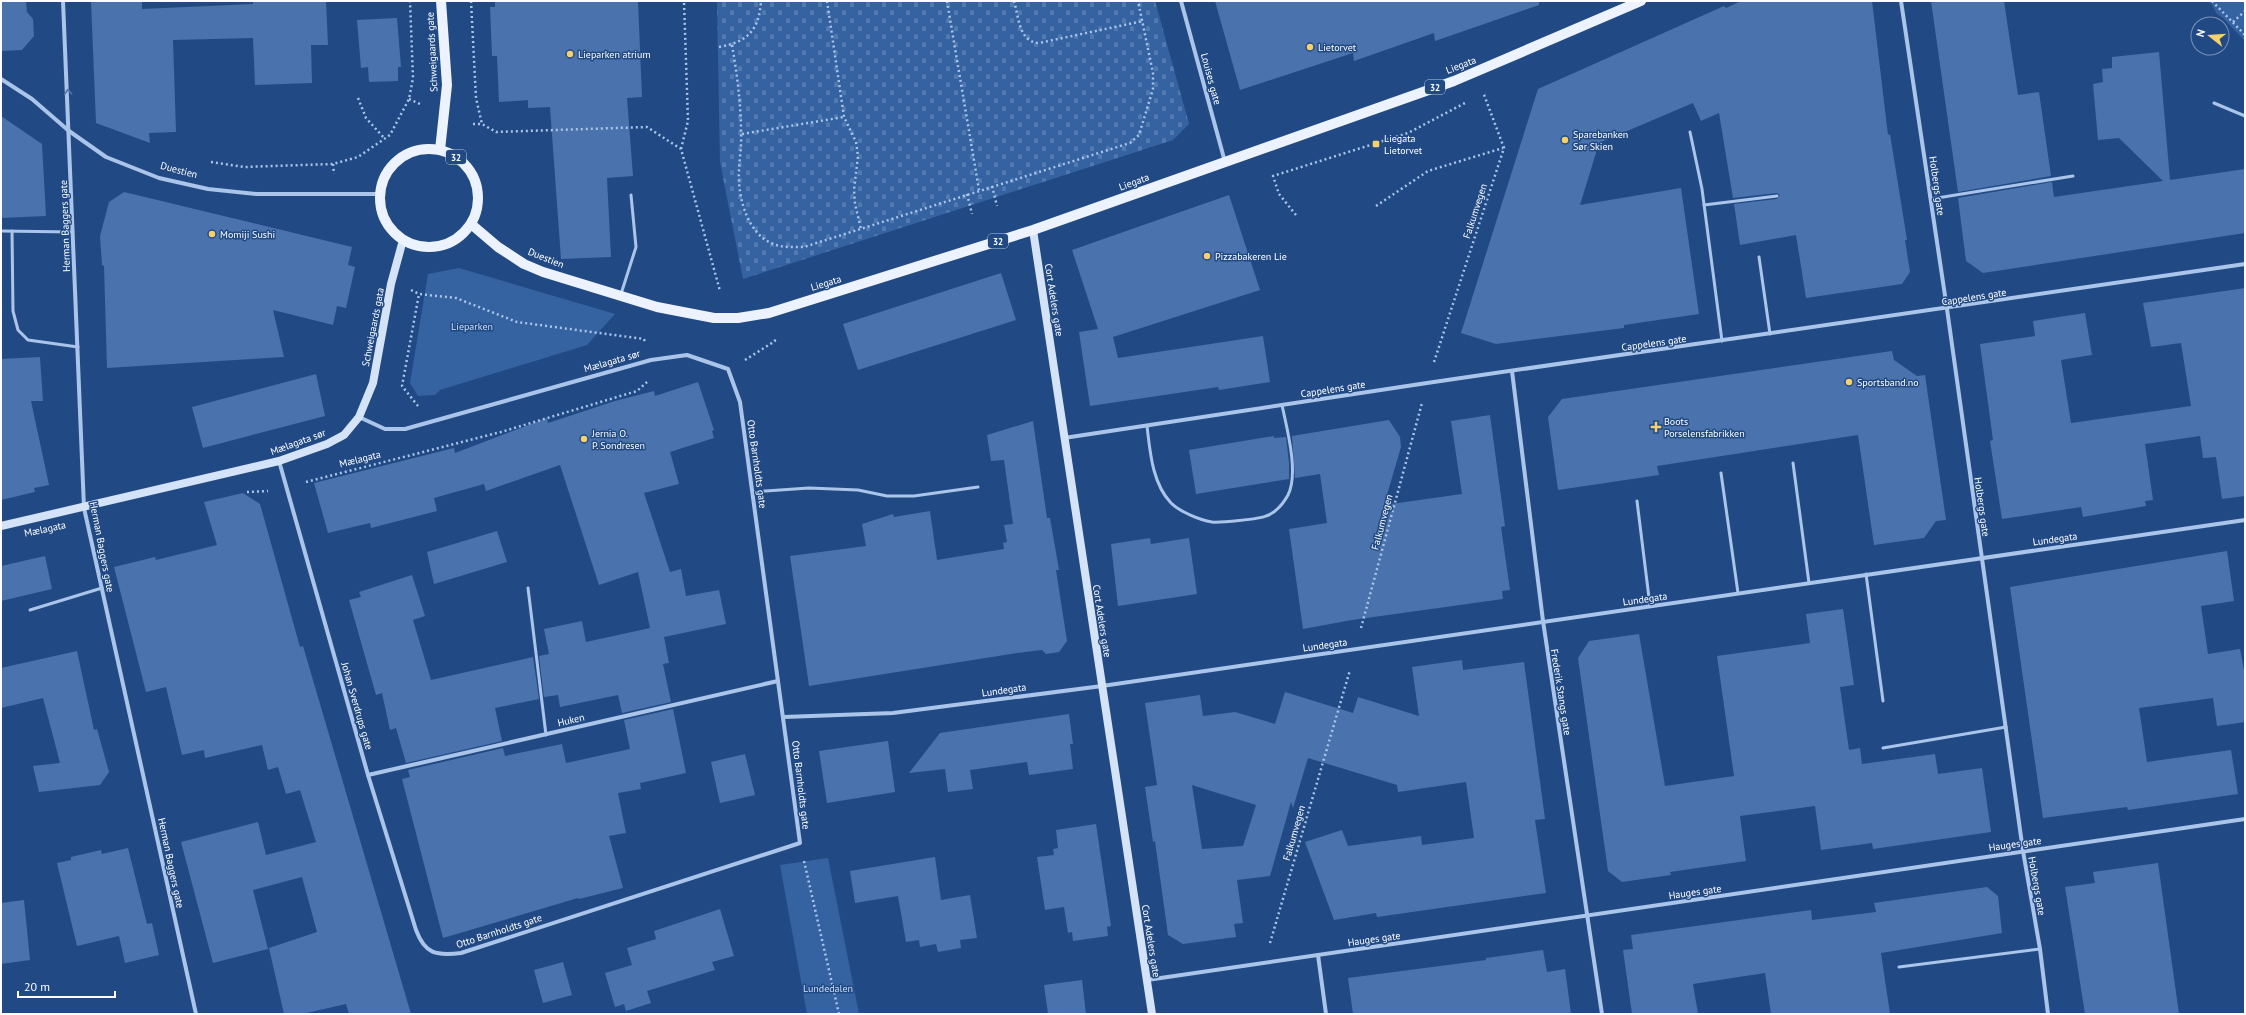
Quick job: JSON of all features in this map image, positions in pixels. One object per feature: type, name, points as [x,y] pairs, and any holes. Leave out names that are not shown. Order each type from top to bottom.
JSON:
[{"type":"main road","name":"Schweigaards gate","points":[[440,150],[447,85],[442,1]]},
{"type":"main road","name":"Liegata","points":[[621,296],[688,315],[714,318],[738,318],[768,313],[1033,230],[1225,162],[1468,75],[1641,1]]},
{"type":"main road","name":"32","points":[[440,150],[454,156],[466,166],[475,179],[478,194],[477,210],[471,224],[463,234],[452,242],[427,248],[414,245],[403,240],[388,224],[381,209],[380,194],[385,178],[393,165],[403,157],[415,151],[440,150]]},
{"type":"main road","name":"Duestien","points":[[471,224],[498,247],[524,264],[543,272],[621,296]]},
{"type":"street","name":"Herman Baggers gate","points":[[63,1],[74,232],[84,508],[196,1014]]},
{"type":"street","name":"Louises gate","points":[[1181,1],[1225,162]]},
{"type":"street","name":"Holbergs gate","points":[[1901,1],[1947,309],[2022,851],[2040,949],[2048,1014]]},
{"type":"street","name":"Duestien","points":[[1,79],[32,99],[69,131],[106,156],[159,178],[208,189],[257,194],[380,194]]},
{"type":"street","name":"Cort Adelers gate","points":[[1033,230],[1152,1014]]},
{"type":"street","name":"Schweigaards gata","points":[[359,417],[372,383],[391,284],[403,240]]},
{"type":"street","name":"Cappelens gate","points":[[1064,438],[1427,383],[1947,309],[2245,264]]},
{"type":"street","name":"Mælagata sør","points":[[1,526],[84,508],[279,461],[327,444],[344,435],[359,417],[385,428],[405,430],[651,360],[687,355],[728,369]]},
{"type":"street","name":"Otto Barnholdts gate","points":[[430,951],[443,955],[460,952],[800,843],[740,402],[728,369]]},
{"type":"street","name":"Frederik Stangs gate","points":[[1512,371],[1542,621],[1602,1014]]},
{"type":"street","name":"Johan Sverdrups gate","points":[[279,461],[368,775],[416,930],[421,942],[430,951]]},
{"type":"street","name":"Lundegata","points":[[784,717],[893,713],[1102,686],[2245,520]]},
{"type":"street","name":"Huken","points":[[368,775],[778,681]]},
{"type":"street","name":"Hauges gate","points":[[1147,980],[2245,819]]},
{"type":"street","points":[[1318,955],[1326,1014]]},
{"type":"lane","points":[[2214,103],[2245,116]]},
{"type":"lane","points":[[1690,132],[1704,205],[1722,341]]},
{"type":"lane","points":[[1931,199],[2073,176]]},
{"type":"lane","points":[[621,296],[636,247],[631,195]]},
{"type":"lane","points":[[1704,205],[1777,196]]},
{"type":"lane","points":[[1,231],[74,232]]},
{"type":"lane","points":[[12,231],[13,311],[18,330],[28,340],[78,346]]},
{"type":"lane","points":[[1759,257],[1770,334]]},
{"type":"lane","points":[[1147,426],[1151,459],[1161,490],[1172,504],[1191,515],[1213,522],[1266,516],[1277,510],[1288,494],[1291,478],[1291,450],[1282,405]]},
{"type":"lane","points":[[1793,463],[1809,583]]},
{"type":"lane","points":[[1721,472],[1738,593]]},
{"type":"lane","points":[[753,492],[809,488],[858,490],[887,496],[914,496],[978,487]]},
{"type":"lane","points":[[1637,502],[1650,606]]},
{"type":"lane","points":[[1866,574],[1883,701]]},
{"type":"lane","points":[[30,610],[102,588]]},
{"type":"lane","points":[[528,588],[546,734]]},
{"type":"lane","points":[[1883,748],[2006,727]]},
{"type":"lane","points":[[1899,967],[2040,949]]},
{"type":"path","points":[[211,162],[244,167],[332,164],[358,157],[390,135],[409,100],[413,78],[410,1]]},
{"type":"path","points":[[470,1],[476,98],[482,124]]},
{"type":"path","points":[[684,1],[688,121],[681,149],[720,291]]},
{"type":"path","points":[[719,47],[732,45],[749,35],[756,27],[762,1]]},
{"type":"path","points":[[828,1],[844,117],[856,142],[858,156],[854,190],[855,204],[861,229]]},
{"type":"path","points":[[947,1],[979,190]]},
{"type":"path","points":[[1014,1],[1024,38],[1031,42],[1039,43],[1143,21]]},
{"type":"path","points":[[732,45],[740,91],[742,134],[739,181],[743,206],[759,234],[771,243],[787,247],[804,247],[1130,143],[1139,135],[1153,89],[1153,73],[1138,1]]},
{"type":"path","points":[[2212,1],[2245,35]]},
{"type":"path","points":[[2233,22],[2245,11]]},
{"type":"path","points":[[1376,206],[1428,171],[1504,148],[1482,88]]},
{"type":"path","points":[[1477,97],[1483,94]]},
{"type":"path","points":[[358,98],[366,118],[385,139]]},
{"type":"path","points":[[409,100],[420,104]]},
{"type":"path","points":[[1296,215],[1279,194],[1273,176],[1408,133],[1471,100]]},
{"type":"path","points":[[742,134],[844,117]]},
{"type":"path","points":[[473,124],[482,124],[496,132],[647,126],[681,149]]},
{"type":"path","name":"Falkumvegen","points":[[1264,963],[1356,649],[1427,383],[1504,148]]},
{"type":"path","points":[[332,164],[334,174]]},
{"type":"path","points":[[992,186],[997,206]]},
{"type":"path","points":[[968,194],[972,214]]},
{"type":"path","points":[[411,290],[419,294],[456,298],[517,322],[644,339],[646,345]]},
{"type":"path","points":[[419,294],[402,386],[420,408]]},
{"type":"path","points":[[740,362],[774,341],[774,337]]},
{"type":"path","name":"Mælagata","points":[[242,490],[252,493],[287,488],[317,478],[501,432],[637,391],[649,380]]},
{"type":"path","points":[[800,843],[839,1014]]},
{"type":"green space","points":[[717,1],[1155,1],[1189,124],[1173,140],[743,279],[720,162]]},
{"type":"green space","points":[[2207,1],[2245,1],[2245,41],[2230,25],[2230,16],[2220,16],[2217,14],[2211,3]]},
{"type":"green space","name":"Lieparken","points":[[459,268],[615,314],[587,345],[440,390],[435,395],[418,396],[410,383],[428,274]]},
{"type":"green space","name":"Lundedalen","points":[[828,858],[859,1014],[807,1014],[780,865]]},
{"type":"building","points":[[1,1],[26,1],[27,12],[33,19],[34,36],[22,50],[1,51]]},
{"type":"building","points":[[91,1],[142,1],[142,9],[253,4],[253,1],[326,1],[328,45],[311,45],[312,83],[255,85],[253,38],[173,40],[176,132],[149,133],[150,143],[96,123]]},
{"type":"building","points":[[495,1],[638,1],[642,97],[627,98],[633,176],[607,178],[611,257],[561,259],[550,107],[528,108],[528,100],[499,102],[497,56],[492,56],[490,7],[495,7]]},
{"type":"building","name":"Lietorvet","points":[[1215,1],[1539,1],[1539,5],[1435,41],[1434,33],[1354,61],[1353,53],[1240,90]]},
{"type":"building","points":[[1741,1],[1872,1],[1888,135],[1890,134],[1907,240],[1905,240],[1910,272],[1902,284],[1806,298],[1796,235],[1740,245],[1734,204],[1777,199],[1780,195],[1777,193],[1733,198],[1719,113],[1701,121],[1693,103],[1599,143],[1580,205],[1681,188],[1699,314],[1624,325],[1624,328],[1496,344],[1461,333],[1538,89],[1724,6],[1726,8]]},
{"type":"building","points":[[1931,1],[2004,1],[2018,95],[2039,92],[2051,176],[1958,192]]},
{"type":"building","points":[[397,18],[401,67],[398,67],[398,81],[369,82],[368,67],[361,68],[357,20]]},
{"type":"building","points":[[2159,52],[2170,180],[2245,169],[2245,233],[1983,273],[1966,261],[1958,198],[2052,182],[2054,197],[2163,181],[2119,138],[2098,140],[2093,84],[2103,82],[2102,69],[2112,68],[2112,57]]},
{"type":"building","points":[[1,116],[42,144],[46,216],[1,218]]},
{"type":"building","points":[[124,192],[352,247],[348,265],[355,267],[346,308],[337,306],[333,325],[273,310],[284,357],[107,368],[104,266],[102,265],[100,236],[109,202]]},
{"type":"building","points":[[1229,195],[1260,290],[1113,337],[1118,358],[1263,336],[1270,382],[1219,390],[1218,387],[1090,406],[1079,332],[1098,329],[1072,250]]},
{"type":"building","points":[[1001,273],[1016,320],[858,370],[843,324]]},
{"type":"building","points":[[2245,288],[2245,496],[2222,499],[2216,457],[2203,458],[2200,436],[2145,444],[2153,500],[2145,501],[2146,506],[2083,517],[2081,507],[2002,519],[1990,441],[1993,440],[1980,344],[2035,336],[2033,321],[2085,313],[2092,355],[2061,360],[2071,423],[2191,406],[2181,343],[2151,347],[2143,303]]},
{"type":"building","points":[[1892,351],[1894,360],[1917,376],[1925,375],[1946,520],[1936,521],[1924,538],[1874,545],[1858,435],[1657,466],[1659,475],[1558,490],[1548,417],[1562,399]]},
{"type":"building","points":[[40,357],[43,401],[31,401],[49,485],[34,488],[35,492],[1,500],[1,359]]},
{"type":"building","points":[[316,374],[325,416],[203,448],[192,407]]},
{"type":"building","points":[[698,382],[714,430],[712,431],[714,438],[670,452],[679,484],[644,493],[670,572],[681,569],[686,596],[719,590],[726,624],[664,637],[669,663],[663,664],[671,702],[622,713],[618,695],[560,707],[558,695],[544,697],[539,656],[549,654],[544,629],[582,621],[586,642],[650,628],[638,572],[599,585],[560,465],[486,491],[484,484],[434,498],[437,511],[371,528],[370,523],[328,533],[314,483],[454,448],[455,453],[547,418],[548,423],[615,401],[654,391],[655,396]]},
{"type":"building","points":[[1490,415],[1505,526],[1501,527],[1510,590],[1502,591],[1503,599],[1352,620],[1303,629],[1289,529],[1327,523],[1320,474],[1295,478],[1292,436],[1389,420],[1400,437],[1401,447],[1384,505],[1462,494],[1451,421]]},
{"type":"building","points":[[1033,421],[1047,518],[1050,518],[1059,570],[1056,570],[1067,641],[1059,652],[1046,654],[1042,650],[1017,653],[809,686],[790,556],[866,546],[862,524],[893,514],[894,517],[930,511],[937,560],[1004,549],[1003,543],[1007,542],[1004,525],[1013,524],[1004,460],[991,461],[987,435]]},
{"type":"building","points":[[1274,436],[1274,438],[1286,437],[1289,479],[1196,494],[1189,450]]},
{"type":"building","points":[[243,493],[260,504],[300,647],[303,646],[411,1014],[349,1014],[346,1004],[302,1014],[284,1014],[269,948],[317,932],[302,877],[253,890],[268,949],[213,963],[181,842],[258,822],[266,855],[316,842],[300,790],[286,794],[278,767],[268,770],[262,745],[205,758],[204,750],[182,755],[166,687],[146,692],[114,567],[155,557],[156,560],[217,545],[204,502]]},
{"type":"building","points":[[497,531],[507,562],[434,584],[427,552]]},
{"type":"building","points":[[1150,538],[1151,544],[1189,538],[1197,594],[1118,606],[1111,544]]},
{"type":"building","points":[[2227,551],[2234,601],[2201,606],[2208,654],[2240,649],[2245,676],[2245,722],[2217,726],[2213,698],[2139,708],[2147,762],[2231,750],[2238,794],[2128,810],[2127,807],[2043,818],[2010,587]]},
{"type":"building","points":[[45,556],[52,589],[1,601],[1,566]]},
{"type":"building","points":[[412,575],[425,616],[413,620],[431,680],[533,657],[539,699],[495,708],[502,741],[406,763],[396,728],[390,730],[382,693],[376,695],[349,600],[361,597],[359,592]]},
{"type":"building","points":[[1843,609],[1854,685],[1840,687],[1849,750],[1860,748],[1862,764],[1935,754],[1938,774],[1982,768],[1991,832],[1873,849],[1872,843],[1821,850],[1815,806],[1740,816],[1746,861],[1670,872],[1671,875],[1622,882],[1608,871],[1578,658],[1589,641],[1639,634],[1665,786],[1734,776],[1717,656],[1810,643],[1806,614]]},
{"type":"building","points":[[77,651],[94,730],[97,729],[109,772],[100,785],[39,792],[33,766],[60,763],[43,698],[1,708],[1,668]]},
{"type":"building","points":[[1462,660],[1463,670],[1524,662],[1545,819],[1535,820],[1546,893],[1377,917],[1376,913],[1334,920],[1305,842],[1342,830],[1348,846],[1421,836],[1422,845],[1474,838],[1466,782],[1398,792],[1397,785],[1308,758],[1293,808],[1291,802],[1270,876],[1237,880],[1243,923],[1234,924],[1236,937],[1183,944],[1168,935],[1155,841],[1153,842],[1145,787],[1157,785],[1145,703],[1200,695],[1203,716],[1235,712],[1275,724],[1285,692],[1353,713],[1358,697],[1419,716],[1412,667]],"holes":[[[1192,785],[1256,805],[1243,846],[1202,849]]]},
{"type":"building","points":[[673,709],[686,773],[640,783],[641,789],[618,793],[626,833],[609,836],[623,888],[578,898],[443,938],[402,779],[410,777],[408,770],[503,748],[505,756],[562,744],[566,763],[630,749],[624,720]]},
{"type":"building","points":[[1069,714],[1073,744],[1070,744],[1073,769],[1029,775],[1027,762],[970,770],[973,789],[948,792],[945,769],[909,773],[940,733]]},
{"type":"building","points":[[888,741],[895,792],[827,803],[819,751]]},
{"type":"building","points":[[745,754],[755,795],[720,803],[711,762]]},
{"type":"building","points":[[1096,824],[1111,926],[1107,927],[1108,936],[1073,941],[1072,932],[1068,933],[1064,907],[1045,910],[1037,857],[1054,855],[1053,849],[1058,848],[1056,830]]},
{"type":"building","points":[[128,848],[147,924],[152,923],[159,955],[125,963],[119,936],[77,946],[57,863],[71,860],[71,857],[101,850],[102,854]]},
{"type":"building","points":[[935,857],[941,900],[970,895],[977,938],[960,940],[961,948],[938,952],[936,944],[920,947],[919,940],[906,942],[898,896],[855,903],[850,871]]},
{"type":"building","points":[[2158,863],[2179,1014],[2085,1014],[2065,887],[2095,883],[2093,872]]},
{"type":"building","points":[[1987,887],[1998,896],[2002,933],[1881,953],[1890,1014],[1771,1014],[1765,973],[1693,984],[1698,1014],[1632,1014],[1623,950],[1633,949],[1631,935],[1811,910],[1812,920],[1876,912],[1874,903]]},
{"type":"building","points":[[24,900],[30,960],[1,964],[1,903]]},
{"type":"building","points":[[720,909],[734,956],[712,962],[715,970],[647,991],[651,1003],[626,1011],[624,1004],[615,1007],[605,973],[632,965],[627,948],[656,939],[654,931]]},
{"type":"building","points":[[1543,950],[1547,972],[1565,969],[1571,1014],[1353,1014],[1348,978],[1486,960],[1486,958]]},
{"type":"building","points":[[563,962],[572,995],[543,1003],[534,970]]},
{"type":"building","points":[[1082,980],[1086,1014],[1048,1014],[1044,985]]},
{"type":"place","name":"Lietorvet","points":[[1310,47]]},
{"type":"place","name":"Lieparken atrium","points":[[570,54]]},
{"type":"place","name":"Sparebanken Sør Skien","points":[[1565,140]]},
{"type":"place","name":"Liegata Lietorvet","points":[[1376,144]]},
{"type":"place","name":"Momiji Sushi","points":[[212,234]]},
{"type":"place","name":"Pizzabakeren Lie","points":[[1207,256]]},
{"type":"place","name":"Sportsband.no","points":[[1849,382]]},
{"type":"place","name":"Boots Porselensfabrikken","points":[[1656,427]]},
{"type":"place","name":"Jernia O. P. Sondresen","points":[[584,439]]}]
